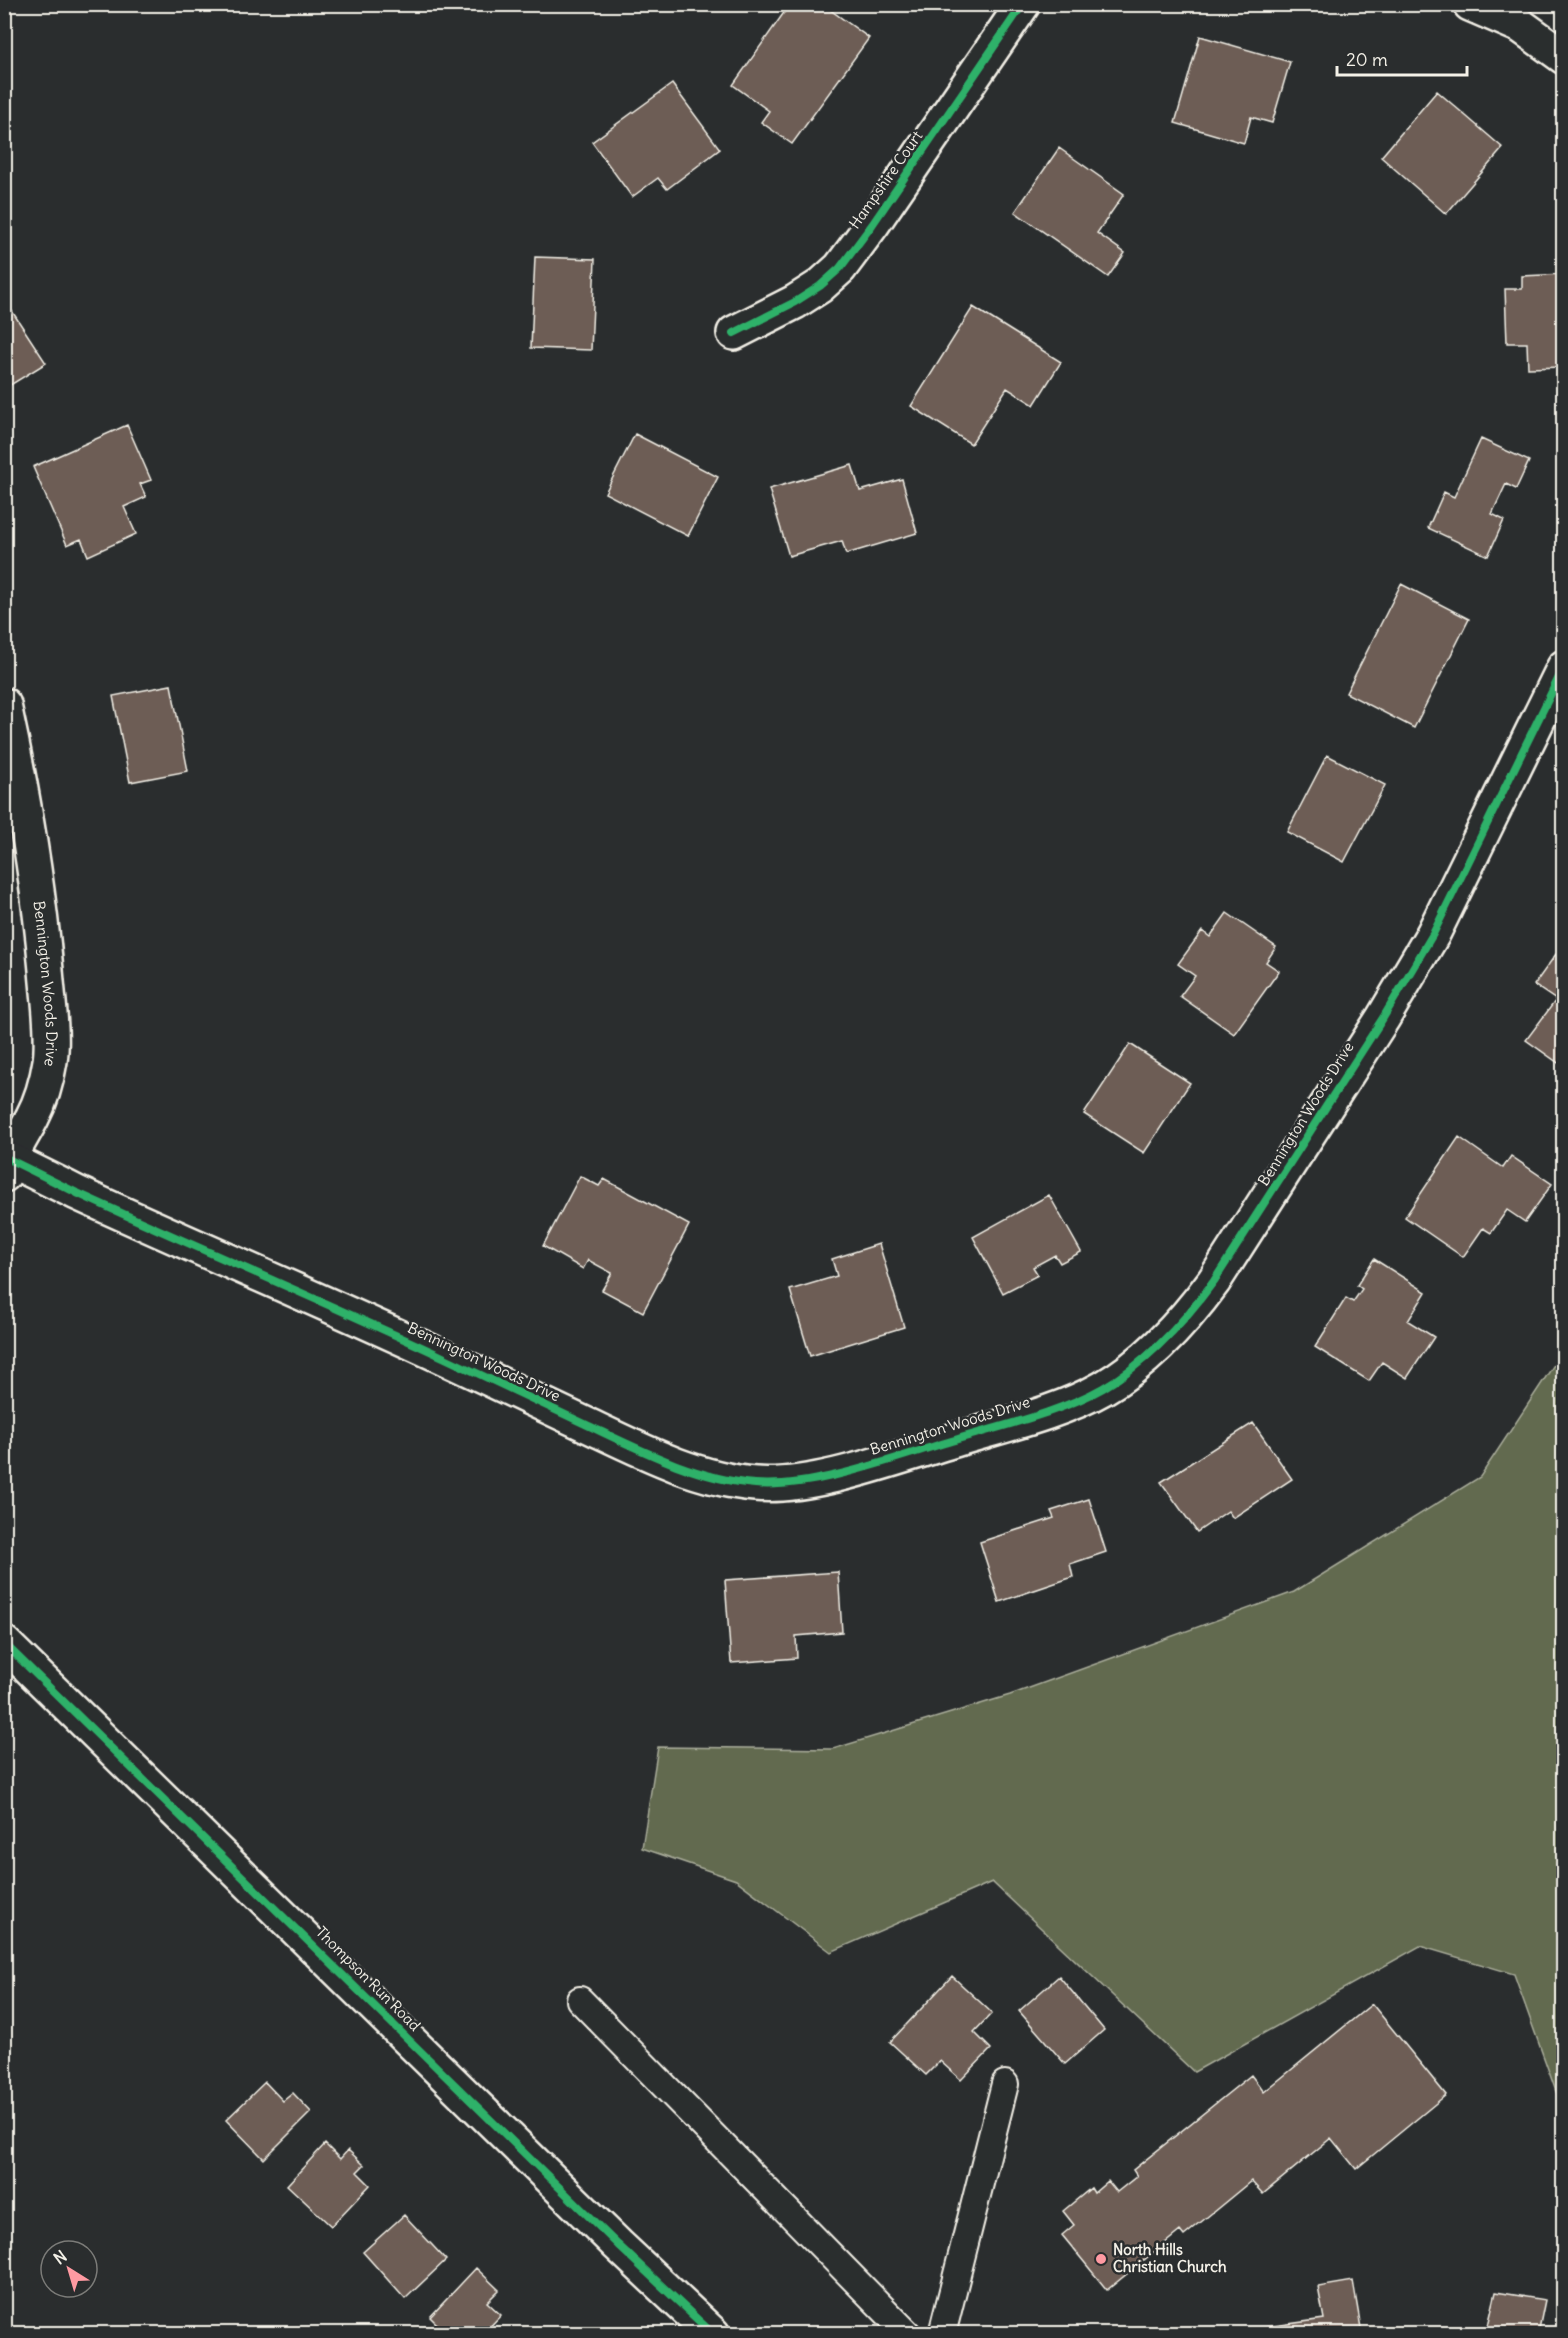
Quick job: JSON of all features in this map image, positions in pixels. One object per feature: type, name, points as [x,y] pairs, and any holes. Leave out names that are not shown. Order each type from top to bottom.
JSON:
[{"type":"street","name":"Hampshire Court","points":[[734,333],[795,302],[820,286],[840,268],[872,225],[1023,4]]},
{"type":"street","points":[[1470,4],[1521,26],[1563,57]]},
{"type":"street","name":"Bennington Woods Drive","points":[[4,705],[28,834],[43,938],[50,1059],[44,1086],[33,1117],[6,1163],[416,1344],[633,1447],[701,1473],[755,1484],[808,1481],[1005,1425],[1070,1403],[1103,1388],[1149,1354],[1191,1312],[1244,1236],[1383,1018],[1433,934],[1563,668]]},
{"type":"street","name":"Thompson Run Road","points":[[4,1643],[71,1706],[618,2245],[713,2334]]},
{"type":"lane","points":[[580,2000],[908,2334]]},
{"type":"lane","points":[[942,2334],[1005,2084]]},
{"type":"green space","points":[[1563,1351],[1563,2111],[1514,1974],[1420,1946],[1194,2072],[992,1882],[831,1952],[736,1880],[642,1848],[658,1747],[833,1749],[1010,1695],[1294,1592],[1480,1477]]},
{"type":"building","points":[[790,4],[822,4],[869,38],[792,144],[761,122],[769,111],[733,85]]},
{"type":"building","points":[[1200,36],[1290,62],[1272,123],[1251,117],[1244,143],[1175,123]]},
{"type":"building","points":[[672,84],[720,149],[667,189],[658,178],[632,197],[592,142]]},
{"type":"building","points":[[1437,91],[1503,148],[1446,214],[1381,157]]},
{"type":"building","points":[[1059,148],[1124,194],[1097,233],[1125,253],[1108,277],[1015,212]]},
{"type":"building","points":[[535,257],[595,259],[591,350],[531,348]]},
{"type":"building","points":[[1564,274],[1564,367],[1528,368],[1527,343],[1507,343],[1505,289],[1522,289],[1522,276]]},
{"type":"building","points":[[4,299],[46,363],[4,389]]},
{"type":"building","points":[[973,307],[1061,362],[1034,405],[1007,388],[971,444],[911,406]]},
{"type":"building","points":[[127,425],[151,480],[140,484],[146,497],[124,507],[136,534],[88,556],[81,539],[67,545],[33,467]]},
{"type":"building","points":[[635,434],[718,477],[688,536],[605,493]]},
{"type":"building","points":[[1481,439],[1529,461],[1516,489],[1506,484],[1492,514],[1504,520],[1488,556],[1428,528],[1444,492],[1454,497]]},
{"type":"building","points":[[852,465],[860,491],[902,479],[917,533],[846,554],[842,541],[789,556],[769,489]]},
{"type":"building","points":[[1401,584],[1469,619],[1414,728],[1346,693]]},
{"type":"building","points":[[171,685],[188,771],[130,782],[113,696]]},
{"type":"building","points":[[1327,755],[1385,785],[1344,862],[1287,832]]},
{"type":"building","points":[[1227,913],[1276,947],[1266,962],[1279,971],[1234,1034],[1180,996],[1195,976],[1178,964],[1202,931],[1210,937]]},
{"type":"building","points":[[1556,954],[1564,960],[1564,1067],[1526,1040],[1556,1000],[1534,985]]},
{"type":"building","points":[[1130,1044],[1190,1083],[1144,1153],[1084,1114]]},
{"type":"building","points":[[1459,1137],[1503,1168],[1511,1156],[1552,1184],[1525,1222],[1507,1210],[1491,1233],[1483,1228],[1463,1257],[1405,1217]]},
{"type":"building","points":[[580,1176],[599,1186],[604,1179],[689,1225],[643,1312],[602,1290],[612,1273],[588,1260],[583,1269],[543,1246]]},
{"type":"building","points":[[1049,1195],[1081,1252],[1060,1263],[1055,1255],[1033,1267],[1038,1275],[1003,1293],[973,1237]]},
{"type":"building","points":[[879,1244],[904,1327],[810,1356],[790,1290],[837,1276],[832,1259]]},
{"type":"building","points":[[1374,1259],[1426,1292],[1408,1321],[1434,1337],[1407,1378],[1382,1362],[1369,1381],[1315,1347],[1346,1298],[1353,1302],[1362,1289],[1357,1285]]},
{"type":"building","points":[[1253,1423],[1292,1479],[1233,1518],[1228,1511],[1197,1532],[1161,1482]]},
{"type":"building","points":[[1089,1499],[1106,1552],[1070,1564],[1073,1577],[999,1602],[980,1542],[1054,1518],[1051,1511]]},
{"type":"building","points":[[838,1572],[842,1632],[796,1636],[797,1658],[731,1663],[725,1580]]},
{"type":"building","points":[[952,1976],[992,2013],[974,2032],[991,2049],[961,2080],[940,2061],[926,2075],[890,2042]]},
{"type":"building","points":[[1059,1976],[1104,2030],[1065,2064],[1019,2011]]},
{"type":"building","points":[[1372,2004],[1446,2095],[1356,2169],[1331,2138],[1263,2194],[1251,2181],[1184,2236],[1180,2231],[1107,2290],[1062,2235],[1074,2225],[1063,2211],[1091,2188],[1094,2193],[1108,2181],[1117,2192],[1137,2176],[1133,2170],[1251,2075],[1264,2092]]},
{"type":"building","points":[[265,2082],[283,2101],[293,2093],[311,2112],[264,2159],[226,2120]]},
{"type":"building","points":[[325,2144],[340,2159],[348,2150],[364,2165],[357,2172],[370,2185],[331,2226],[287,2185]]},
{"type":"building","points":[[404,2215],[446,2260],[405,2299],[363,2252]]},
{"type":"building","points":[[476,2268],[499,2290],[487,2302],[501,2315],[483,2334],[447,2334],[430,2317]]},
{"type":"building","points":[[1353,2281],[1362,2334],[1268,2334],[1267,2327],[1324,2319],[1318,2287]]},
{"type":"building","points":[[1496,2292],[1545,2300],[1538,2334],[1486,2334]]},
{"type":"cycle path","points":[[734,333],[795,302],[820,286],[840,268],[872,225],[1023,4]]},
{"type":"cycle path","points":[[4,1157],[77,1193],[399,1337],[646,1453],[711,1476],[755,1484],[804,1481],[857,1470],[1032,1417],[1087,1397],[1119,1378],[1150,1354],[1178,1326],[1214,1281],[1383,1018],[1433,934],[1564,667]]},
{"type":"cycle path","points":[[4,1643],[618,2245],[713,2334]]},
{"type":"place","name":"North Hills Christian Church","points":[[1101,2259]]}]
